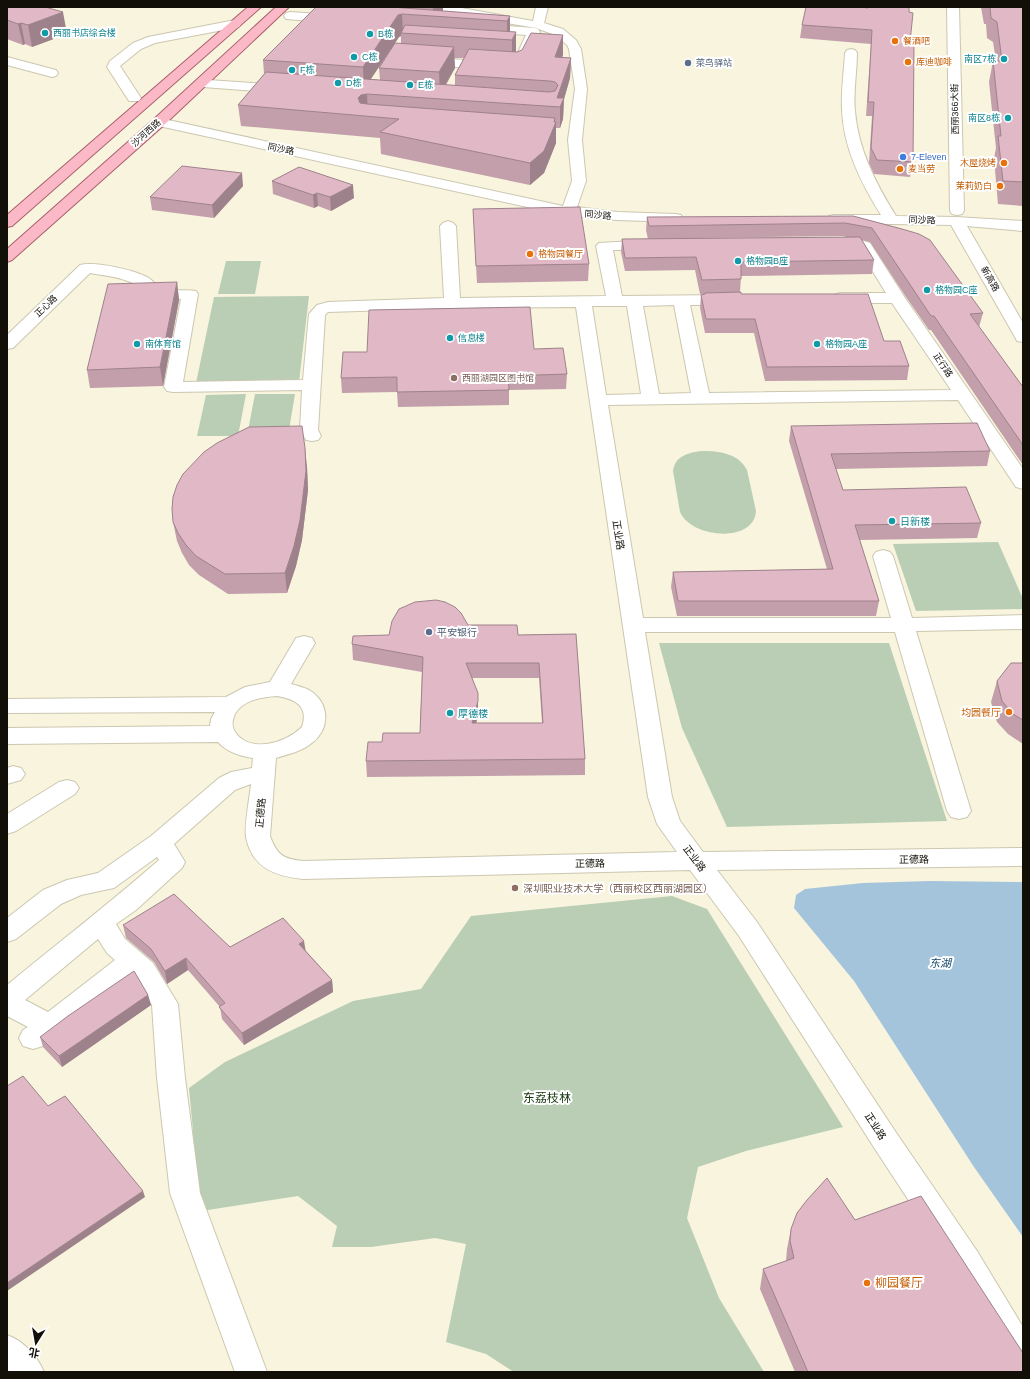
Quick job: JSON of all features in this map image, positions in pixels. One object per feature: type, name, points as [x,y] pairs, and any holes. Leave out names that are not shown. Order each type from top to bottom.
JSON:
[{"type":"main road","points":[[184,53],[237,7]]},
{"type":"main road","points":[[7,222],[255,7]]},
{"type":"main road","points":[[187,96],[229,73],[286,12],[300,7]]},
{"type":"main road","name":"沙河西路","points":[[7,257],[187,96],[286,12]]},
{"type":"main road","points":[[131,115],[134,98],[144,88]]},
{"type":"street","points":[[436,7],[538,25],[559,32],[572,43],[575,48],[581,89],[575,135],[579,181],[568,212]]},
{"type":"street","points":[[538,25],[542,7]]},
{"type":"street","name":"西丽366大街","points":[[953,7],[956,216]]},
{"type":"street","points":[[286,12],[344,20]]},
{"type":"street","points":[[134,98],[113,67],[114,64],[137,46],[152,40],[235,24]]},
{"type":"street","points":[[413,61],[517,67],[534,32],[466,28]]},
{"type":"street","points":[[510,48],[526,49]]},
{"type":"street","points":[[851,53],[848,117],[864,173],[891,219]]},
{"type":"street","points":[[7,61],[52,73]]},
{"type":"street","points":[[458,76],[464,64]]},
{"type":"street","points":[[208,84],[300,90]]},
{"type":"street","name":"同沙路","points":[[159,122],[568,212],[617,216],[693,218]]},
{"type":"street","points":[[560,134],[575,135]]},
{"type":"street","name":"同沙路","points":[[820,218],[891,219],[956,216],[1023,226]]},
{"type":"street","name":"新高路","points":[[956,216],[1022,334]]},
{"type":"street","points":[[448,226],[452,303]]},
{"type":"street","name":"正行路","points":[[843,243],[865,246],[897,298],[1023,483]]},
{"type":"street","points":[[615,301],[604,246],[668,245]]},
{"type":"street","name":"正心路","points":[[7,344],[86,268],[125,274],[143,281],[153,287],[158,294],[190,294],[173,387],[311,386]]},
{"type":"street","points":[[828,298],[897,298]]},
{"type":"street","points":[[681,300],[701,399]]},
{"type":"street","points":[[312,436],[309,430],[317,314],[323,308],[337,306],[452,303],[742,300]]},
{"type":"street","points":[[634,301],[651,400]]},
{"type":"street","name":"正业路","points":[[583,302],[660,797],[668,824],[757,942],[885,1140],[966,1261],[1023,1356]]},
{"type":"street","points":[[598,400],[964,395]]},
{"type":"street","points":[[884,556],[959,811]]},
{"type":"street","points":[[633,625],[904,625],[1023,622]]},
{"type":"street","points":[[277,689],[304,643]]},
{"type":"street","points":[[7,932],[52,897],[76,887],[105,881],[160,842],[227,784],[264,763],[278,750],[291,746],[302,740],[310,733],[315,725],[316,716],[314,708],[308,700],[300,694],[277,689],[252,692],[240,697],[225,711],[222,719],[224,734],[231,742],[252,751],[264,763]]},
{"type":"street","points":[[7,706],[231,704]]},
{"type":"street","points":[[7,736],[224,734]]},
{"type":"street","name":"正德路","points":[[264,763],[258,836],[264,852],[273,862],[285,868],[303,870],[697,861],[1023,857]]},
{"type":"street","points":[[7,825],[67,788]]},
{"type":"street","points":[[133,961],[41,1031],[7,1002],[101,922],[127,903],[173,862],[160,842]]},
{"type":"street","points":[[101,922],[116,946],[144,970],[165,1004],[171,1078],[184,1193],[250,1372]]},
{"type":"street","points":[[7,1350],[28,1372]]},
{"type":"green space","points":[[226,261],[261,261],[255,294],[218,294]]},
{"type":"green space","points":[[309,296],[299,382],[196,383],[214,297]]},
{"type":"green space","points":[[246,394],[238,436],[197,436],[206,395]]},
{"type":"green space","points":[[255,394],[295,394],[288,436],[247,436]]},
{"type":"green space","points":[[701,451],[727,454],[739,460],[747,470],[756,511],[753,522],[745,529],[734,533],[721,534],[708,532],[686,521],[680,512],[673,471],[674,466],[683,456]]},
{"type":"green space","points":[[998,542],[1023,599],[1023,609],[916,611],[893,544]]},
{"type":"green space","points":[[659,643],[889,643],[947,821],[727,827],[682,728]]},
{"type":"green space","name":"东荔枝林","points":[[672,896],[707,909],[843,1127],[746,1151],[698,1167],[687,1218],[719,1298],[764,1372],[514,1372],[486,1354],[446,1342],[466,1244],[435,1238],[371,1247],[332,1247],[337,1226],[298,1196],[195,1212],[192,1182],[193,1131],[189,1088],[225,1062],[353,1001],[421,989],[471,916]]},
{"type":"water","name":"东湖","points":[[930,881],[1023,882],[1023,1237],[974,1167],[854,981],[794,908],[796,895],[805,889],[863,883]]},
{"type":"building","points":[[7,7],[45,7],[63,12],[28,25],[21,23],[18,24],[7,20]]},
{"type":"building","points":[[316,7],[391,7],[510,16],[507,21],[402,14],[398,15],[363,67],[263,60]]},
{"type":"building","points":[[806,7],[909,7],[909,12],[913,13],[910,42],[914,42],[913,162],[877,160],[871,148],[874,102],[868,102],[872,30],[802,25]]},
{"type":"building","points":[[990,7],[1023,7],[1023,182],[1003,181],[998,136],[1001,136],[993,61],[1002,61],[997,22],[991,18]]},
{"type":"building","points":[[405,25],[516,32],[512,40],[401,33]]},
{"type":"building","points":[[531,33],[563,35],[555,57],[571,58],[557,98],[564,98],[560,107],[367,94],[361,95],[358,98],[360,103],[367,104],[555,118],[554,122],[556,122],[544,151],[530,163],[380,132],[399,119],[238,105],[266,72],[549,92],[555,91],[558,85],[555,82],[550,81],[455,75],[469,49],[517,52],[522,50]]},
{"type":"building","points":[[395,43],[454,47],[439,72],[379,68]]},
{"type":"building","points":[[182,166],[242,173],[212,205],[150,197]]},
{"type":"building","points":[[299,167],[353,185],[330,197],[317,193],[313,195],[272,181]]},
{"type":"building","name":"格物园餐厅","points":[[580,207],[589,264],[476,266],[473,209]]},
{"type":"building","points":[[853,216],[919,234],[930,240],[983,313],[970,314],[1023,387],[1023,445],[934,316],[931,316],[872,228],[845,223],[649,226],[647,217]]},
{"type":"building","points":[[860,237],[874,260],[741,262],[741,279],[702,280],[696,257],[625,258],[622,239]]},
{"type":"building","name":"南体育馆","points":[[177,282],[160,367],[87,370],[108,284]]},
{"type":"building","name":"格物园A座","points":[[741,292],[741,294],[868,294],[884,341],[900,341],[909,366],[767,367],[755,319],[706,319],[701,295],[705,293]]},
{"type":"building","points":[[530,307],[534,349],[563,348],[567,374],[508,376],[509,390],[397,392],[397,377],[341,378],[343,352],[367,352],[369,310]]},
{"type":"building","points":[[977,423],[990,451],[831,454],[843,490],[966,487],[981,523],[855,525],[879,601],[678,601],[673,572],[833,569],[791,426]]},
{"type":"building","points":[[302,426],[306,471],[300,520],[294,546],[285,573],[225,574],[196,556],[186,545],[173,522],[173,497],[183,474],[204,452],[217,443],[249,427]]},
{"type":"building","points":[[436,600],[445,602],[455,607],[461,613],[468,625],[517,625],[518,635],[576,634],[585,759],[366,761],[368,742],[382,742],[383,733],[420,733],[423,657],[352,644],[353,636],[389,635],[392,621],[399,609],[415,602]],"holes":[[[466,663],[539,663],[543,723],[472,723],[478,701],[478,693]]]},
{"type":"building","points":[[1011,663],[1023,663],[1023,720],[1013,714],[1002,701],[997,681]]},
{"type":"building","points":[[174,894],[230,947],[283,918],[304,941],[299,944],[332,980],[242,1033],[219,1007],[225,1003],[186,958],[165,971],[151,949],[123,925]]},
{"type":"building","points":[[134,971],[148,995],[59,1056],[40,1037],[68,1016]]},
{"type":"building","points":[[23,1076],[48,1106],[65,1096],[143,1191],[7,1283],[7,1086]]},
{"type":"building","name":"柳园餐厅","points":[[827,1178],[855,1220],[921,1196],[1023,1353],[1023,1372],[808,1372],[763,1269],[794,1258],[790,1241],[791,1229],[797,1213]]},
{"type":"place","name":"西丽书店综合楼","points":[[45,33]]},
{"type":"place","name":"B栋","points":[[370,34]]},
{"type":"place","name":"餐酒吧","points":[[895,41]]},
{"type":"place","name":"C栋","points":[[354,57]]},
{"type":"place","name":"南区7栋","points":[[1004,59]]},
{"type":"place","name":"库迪咖啡","points":[[908,62]]},
{"type":"place","name":"菜鸟驿站","points":[[688,63]]},
{"type":"place","name":"F栋","points":[[292,70]]},
{"type":"place","name":"D栋","points":[[338,83]]},
{"type":"place","name":"E栋","points":[[410,85]]},
{"type":"place","name":"南区8栋","points":[[1008,118]]},
{"type":"place","name":"7-Eleven","points":[[903,157]]},
{"type":"place","name":"木屋烧烤","points":[[1004,163]]},
{"type":"place","name":"麦当劳","points":[[900,169]]},
{"type":"place","name":"茉莉奶白","points":[[1000,186]]},
{"type":"place","name":"格物园餐厅","points":[[530,254]]},
{"type":"place","name":"格物园B座","points":[[738,261]]},
{"type":"place","name":"格物园C座","points":[[927,290]]},
{"type":"place","name":"信息楼","points":[[450,338]]},
{"type":"place","name":"南体育馆","points":[[137,344]]},
{"type":"place","name":"格物园A座","points":[[817,344]]},
{"type":"place","name":"西丽湖园区图书馆","points":[[454,378]]},
{"type":"place","name":"日新楼","points":[[892,521]]},
{"type":"place","name":"平安银行","points":[[429,632]]},
{"type":"place","name":"均园餐厅","points":[[1009,712]]},
{"type":"place","name":"厚德楼","points":[[450,713]]},
{"type":"place","name":"深圳职业技术大学（西丽校区西丽湖园区）","points":[[515,888]]},
{"type":"place","name":"柳园餐厅","points":[[867,1283]]}]
